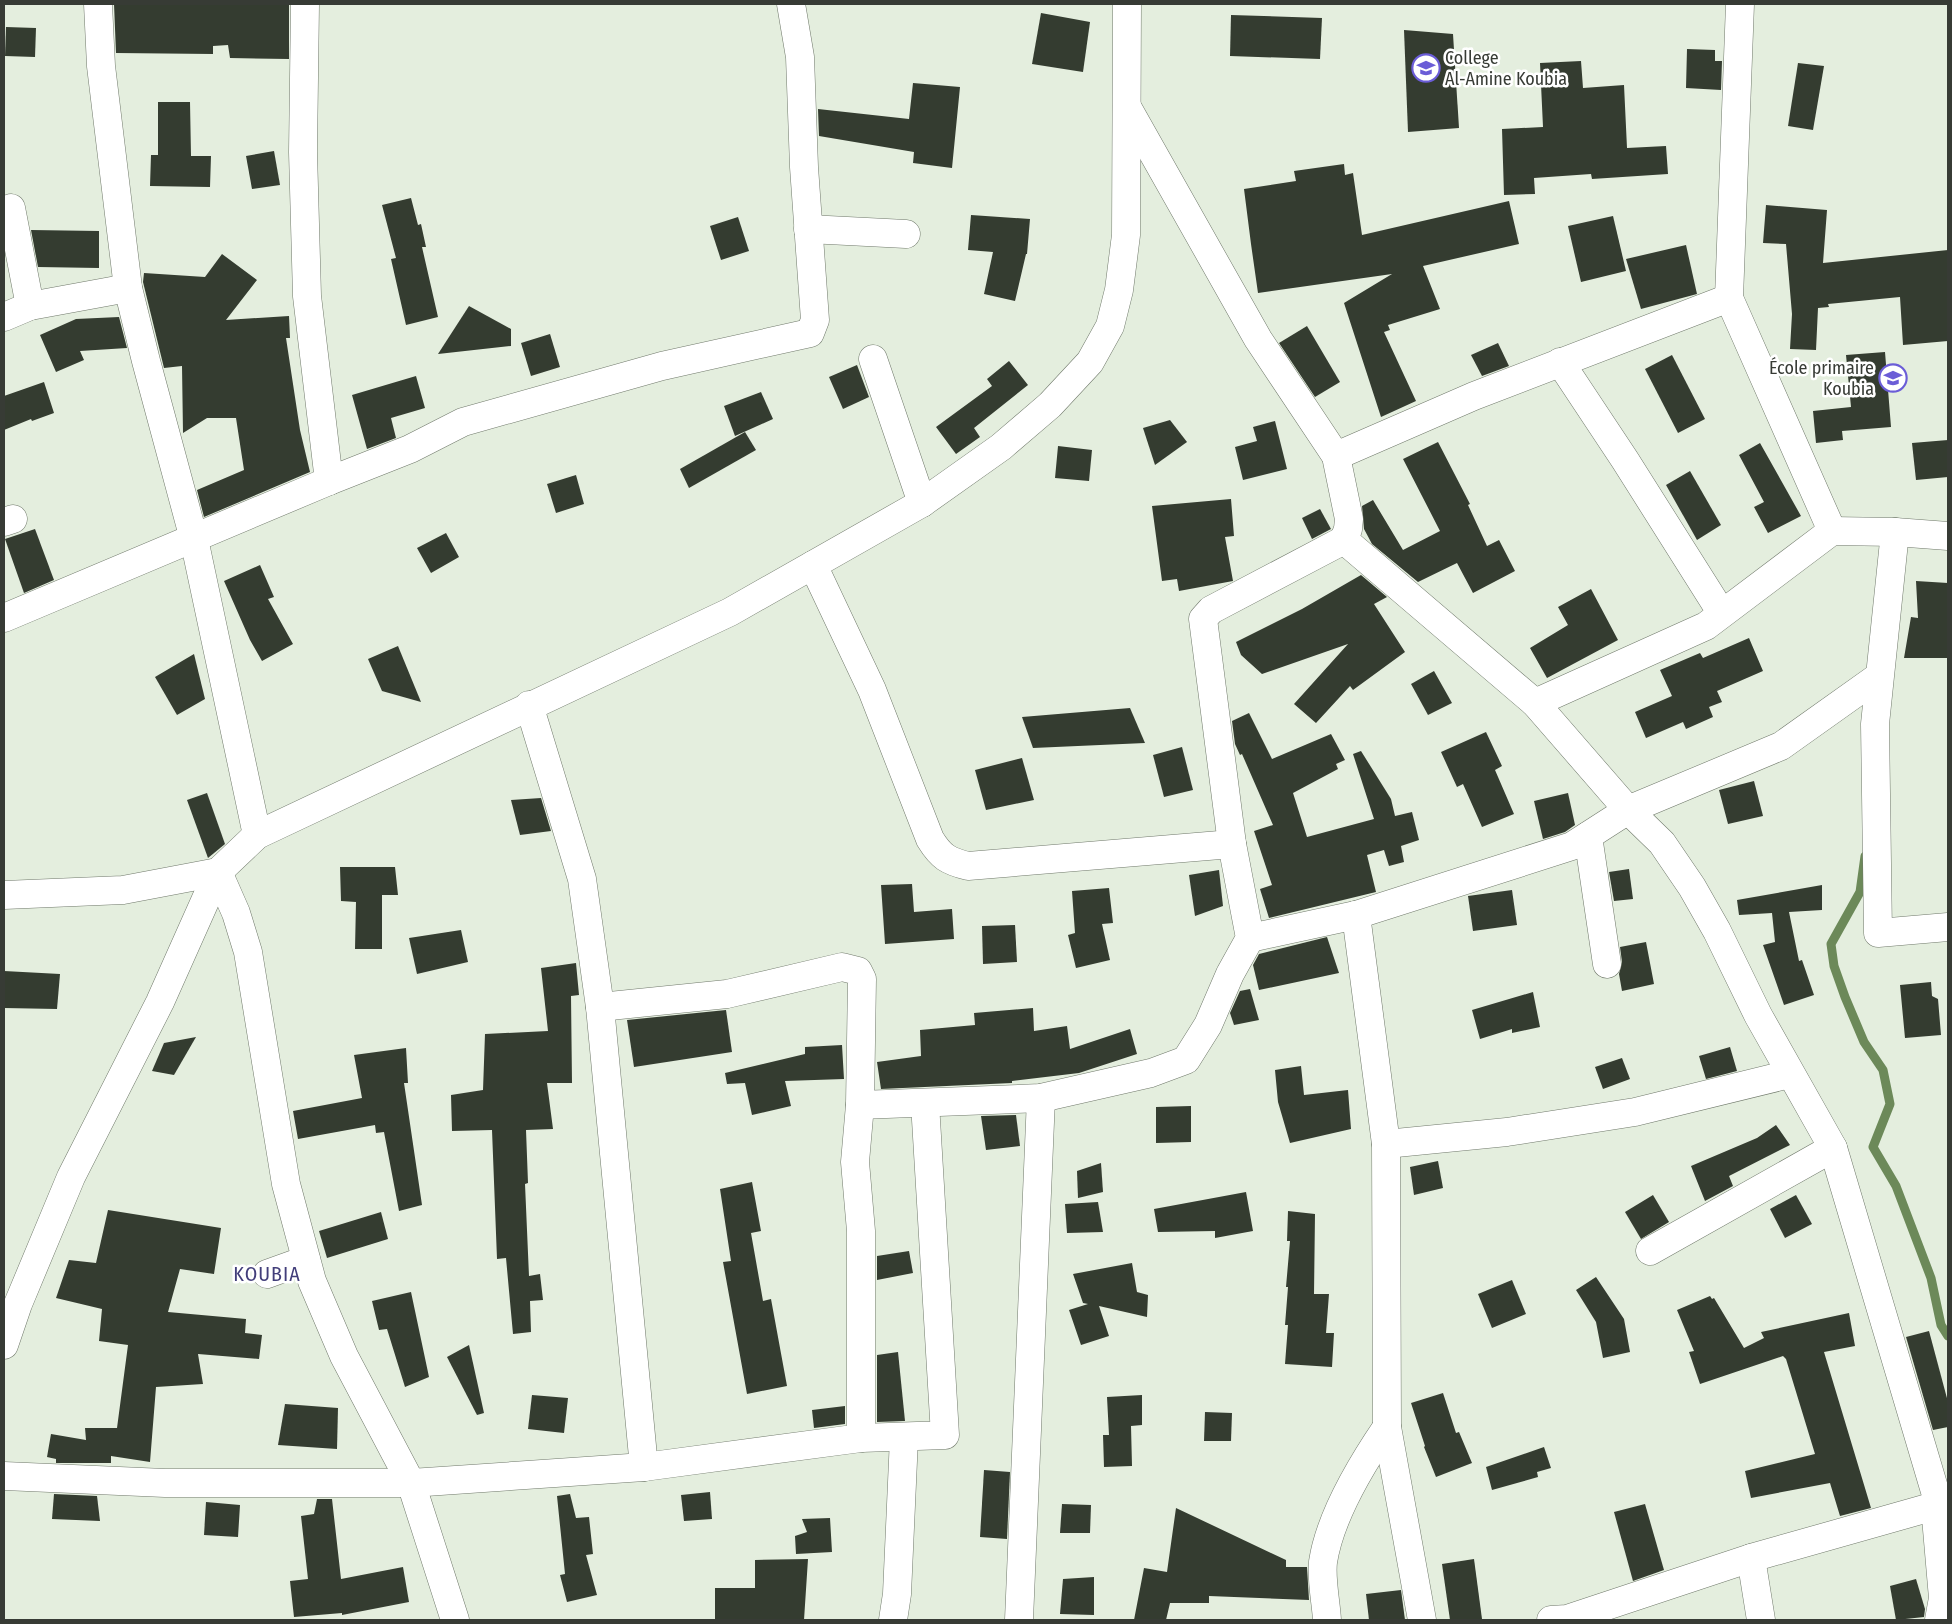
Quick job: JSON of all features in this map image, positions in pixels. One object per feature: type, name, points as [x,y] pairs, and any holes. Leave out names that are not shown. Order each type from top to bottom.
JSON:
[{"type":"street","points":[[98,4],[101,66],[128,288],[194,539],[256,835]]},
{"type":"street","points":[[305,4],[303,152],[307,296],[328,481]]},
{"type":"street","points":[[4,618],[328,481],[410,449],[463,422],[662,366],[810,333],[815,320],[808,229],[800,57],[791,4]]},
{"type":"street","points":[[4,1345],[18,1304],[71,1177],[160,1002],[218,872],[256,835],[730,612],[922,503],[1001,447],[1050,405],[1090,362],[1110,326],[1119,290],[1126,235],[1127,4]]},
{"type":"street","points":[[1740,4],[1729,298],[1832,531]]},
{"type":"street","points":[[860,1105],[1041,1098],[1151,1073],[1186,1060],[1208,1025],[1230,974],[1250,938],[1232,844],[1203,619],[1211,610],[1344,540],[1349,519],[1336,456],[1258,339],[1127,107]]},
{"type":"street","points":[[11,208],[30,306]]},
{"type":"street","points":[[808,229],[906,234]]},
{"type":"street","points":[[4,317],[30,306],[128,288]]},
{"type":"street","points":[[1336,456],[1474,396],[1729,298]]},
{"type":"street","points":[[873,359],[922,503]]},
{"type":"street","points":[[1560,362],[1625,460],[1721,612]]},
{"type":"street","points":[[1535,703],[1706,626],[1721,612],[1832,531],[1895,532],[1948,536]]},
{"type":"street","points":[[1895,532],[1874,724],[1878,933],[1948,927]]},
{"type":"street","points":[[1344,540],[1535,703],[1628,810],[1662,843],[1692,887],[1717,931],[1790,1074],[1833,1148],[1937,1498],[1935,1506],[1943,1598],[1939,1620]]},
{"type":"street","points":[[812,565],[872,690],[930,838],[949,862],[968,866],[1232,844]]},
{"type":"street","points":[[1250,938],[1356,915],[1572,846],[1628,810],[1781,746],[1878,677]]},
{"type":"street","points":[[529,705],[582,879],[600,1007],[644,1467]]},
{"type":"street","points":[[1588,836],[1607,964]]},
{"type":"street","points":[[4,895],[123,890],[218,872]]},
{"type":"street","points":[[218,872],[236,913],[248,952],[286,1184],[312,1281],[344,1356],[411,1483],[456,1620]]},
{"type":"street","points":[[1356,915],[1386,1144],[1387,1427],[1422,1620]]},
{"type":"street","points":[[600,1007],[727,994],[842,967],[858,971],[862,979],[860,1105],[855,1162],[861,1231],[861,1438]]},
{"type":"street","points":[[1386,1144],[1507,1132],[1635,1112],[1790,1074]]},
{"type":"street","points":[[1019,1620],[1041,1098]]},
{"type":"street","points":[[4,1476],[166,1483],[411,1483],[644,1467],[861,1438],[904,1438],[945,1435],[925,1103]]},
{"type":"street","points":[[1650,1250],[1833,1148]]},
{"type":"street","points":[[267,1274],[306,1260]]},
{"type":"street","points":[[1327,1620],[1323,1563],[1358,1470],[1387,1427]]},
{"type":"street","points":[[893,1620],[898,1594],[904,1438]]},
{"type":"street","points":[[1562,1620],[1751,1558],[1935,1506]]},
{"type":"street","points":[[1751,1558],[1761,1620]]},
{"type":"building","points":[[114,4],[289,4],[289,59],[230,58],[228,45],[213,46],[213,54],[116,53]]},
{"type":"building","points":[[1041,13],[1090,22],[1083,72],[1032,64]]},
{"type":"building","points":[[1231,15],[1322,18],[1320,59],[1230,56]]},
{"type":"building","points":[[6,27],[36,28],[35,57],[5,56]]},
{"type":"building","points":[[1404,30],[1453,34],[1459,128],[1408,132]]},
{"type":"building","points":[[1687,49],[1715,50],[1715,61],[1722,61],[1721,90],[1686,88]]},
{"type":"building","points":[[1581,61],[1583,88],[1624,85],[1627,148],[1666,146],[1668,174],[1592,179],[1591,174],[1534,178],[1535,194],[1504,195],[1502,129],[1543,127],[1540,63]]},
{"type":"building","points":[[1798,63],[1824,66],[1813,130],[1788,126]]},
{"type":"building","points":[[913,83],[960,87],[952,168],[913,163],[914,152],[819,136],[818,109],[909,119]]},
{"type":"building","points":[[158,102],[190,102],[191,156],[211,156],[210,187],[150,186],[151,155],[158,155]]},
{"type":"building","points":[[274,151],[280,185],[252,189],[246,156]]},
{"type":"building","points":[[1344,164],[1345,175],[1353,173],[1362,235],[1509,201],[1519,244],[1423,266],[1440,309],[1388,325],[1390,330],[1384,332],[1416,401],[1381,417],[1344,303],[1392,274],[1258,293],[1244,189],[1296,181],[1294,171]]},
{"type":"building","points":[[411,198],[418,225],[421,224],[426,247],[422,247],[438,317],[406,325],[391,259],[396,258],[382,205]]},
{"type":"building","points":[[1766,205],[1827,210],[1823,263],[1948,250],[1948,341],[1903,345],[1900,297],[1828,304],[1829,307],[1818,308],[1816,350],[1790,349],[1792,314],[1786,244],[1763,243]]},
{"type":"building","points":[[971,215],[1030,219],[1027,254],[1015,301],[984,294],[993,252],[968,250]]},
{"type":"building","points":[[1613,216],[1626,271],[1581,282],[1568,226]]},
{"type":"building","points":[[738,217],[749,251],[721,260],[710,226]]},
{"type":"building","points":[[31,230],[99,231],[99,268],[38,267]]},
{"type":"building","points":[[1686,245],[1697,294],[1641,309],[1626,259]]},
{"type":"building","points":[[222,254],[257,280],[226,320],[289,316],[290,338],[286,338],[300,430],[310,472],[204,517],[197,490],[244,470],[236,418],[207,418],[183,433],[182,366],[164,368],[143,282],[144,273],[205,277]]},
{"type":"building","points":[[469,306],[511,329],[511,346],[438,354]]},
{"type":"building","points":[[119,317],[127,348],[80,351],[84,360],[56,372],[40,335],[76,319]]},
{"type":"building","points":[[1307,326],[1340,382],[1315,397],[1279,343]]},
{"type":"building","points":[[550,334],[560,367],[531,376],[521,343]]},
{"type":"building","points":[[1498,343],[1509,366],[1482,376],[1471,355]]},
{"type":"building","points":[[1885,352],[1891,427],[1842,431],[1843,440],[1816,443],[1813,411],[1851,407],[1846,355]]},
{"type":"building","points":[[1672,355],[1705,419],[1678,433],[1645,369]]},
{"type":"building","points":[[1009,361],[1028,385],[974,428],[980,437],[956,454],[936,427],[992,386],[987,379]]},
{"type":"building","points":[[857,365],[869,397],[843,409],[829,377]]},
{"type":"building","points":[[416,376],[425,408],[391,418],[396,438],[367,449],[352,395]]},
{"type":"building","points":[[44,382],[54,413],[32,421],[31,419],[4,430],[4,396]]},
{"type":"building","points":[[761,392],[773,419],[735,436],[724,406]]},
{"type":"building","points":[[1170,420],[1187,442],[1155,465],[1143,428]]},
{"type":"building","points":[[1275,421],[1287,469],[1243,480],[1235,447],[1257,441],[1253,427]]},
{"type":"building","points":[[745,432],[756,450],[689,488],[680,469]]},
{"type":"building","points":[[1948,440],[1948,477],[1916,480],[1912,443]]},
{"type":"building","points":[[1438,442],[1470,504],[1468,505],[1487,546],[1499,540],[1515,571],[1473,593],[1457,563],[1418,582],[1372,544],[1364,529],[1362,506],[1373,500],[1403,550],[1440,531],[1403,459]]},
{"type":"building","points":[[1760,443],[1801,516],[1768,533],[1754,507],[1764,502],[1739,455]]},
{"type":"building","points":[[1058,446],[1092,450],[1089,481],[1055,478]]},
{"type":"building","points":[[1690,471],[1721,525],[1697,540],[1666,485]]},
{"type":"building","points":[[576,475],[584,504],[556,513],[547,484]]},
{"type":"building","points":[[1231,499],[1234,536],[1225,537],[1233,581],[1179,591],[1177,579],[1162,581],[1152,506]]},
{"type":"building","points":[[1320,509],[1331,529],[1312,539],[1302,518]]},
{"type":"building","points":[[35,529],[54,580],[24,593],[5,539]]},
{"type":"building","points":[[446,533],[459,557],[431,573],[417,548]]},
{"type":"building","points":[[260,565],[274,597],[268,599],[293,644],[262,661],[250,640],[224,581]]},
{"type":"building","points":[[1361,575],[1387,597],[1374,604],[1405,652],[1353,690],[1350,686],[1316,723],[1294,704],[1348,644],[1262,674],[1241,655],[1236,642],[1302,609]]},
{"type":"building","points":[[1916,581],[1948,583],[1948,658],[1904,658],[1911,617],[1918,618]]},
{"type":"building","points":[[1591,589],[1618,640],[1547,678],[1530,648],[1568,625],[1558,607]]},
{"type":"building","points":[[1749,638],[1763,671],[1717,691],[1722,702],[1709,707],[1713,717],[1686,729],[1683,722],[1646,738],[1635,712],[1672,696],[1660,670],[1700,653],[1703,658]]},
{"type":"building","points":[[398,646],[421,702],[382,691],[368,659]]},
{"type":"building","points":[[194,654],[205,699],[177,715],[155,677]]},
{"type":"building","points":[[1434,671],[1452,703],[1428,715],[1411,684]]},
{"type":"building","points":[[1130,708],[1145,743],[1033,748],[1022,717]]},
{"type":"building","points":[[1249,713],[1272,759],[1331,734],[1345,760],[1336,764],[1338,769],[1293,793],[1307,837],[1374,819],[1353,754],[1361,751],[1391,799],[1395,816],[1412,812],[1419,840],[1401,846],[1404,862],[1389,866],[1384,850],[1367,855],[1376,892],[1269,918],[1260,889],[1272,885],[1254,831],[1273,825],[1242,754],[1240,755],[1235,744],[1232,721]]},
{"type":"building","points":[[1486,732],[1502,766],[1495,770],[1514,814],[1482,827],[1463,784],[1457,787],[1441,752]]},
{"type":"building","points":[[1182,747],[1193,790],[1164,797],[1153,755]]},
{"type":"building","points":[[1022,758],[1034,800],[986,810],[975,770]]},
{"type":"building","points":[[1754,781],[1763,816],[1728,824],[1719,790]]},
{"type":"building","points":[[207,793],[225,844],[208,858],[187,800]]},
{"type":"building","points":[[1568,793],[1575,825],[1565,832],[1543,839],[1534,801]]},
{"type":"building","points":[[541,798],[551,831],[520,835],[511,800]]},
{"type":"building","points":[[340,867],[395,867],[398,895],[382,895],[382,949],[355,949],[356,902],[341,901]]},
{"type":"building","points":[[1629,869],[1633,899],[1614,901],[1609,872]]},
{"type":"building","points":[[1219,870],[1223,906],[1195,916],[1189,875]]},
{"type":"building","points":[[912,884],[914,912],[952,909],[954,939],[885,944],[881,885]]},
{"type":"building","points":[[1822,885],[1822,910],[1789,912],[1799,961],[1802,960],[1814,995],[1784,1005],[1763,945],[1775,942],[1772,913],[1739,915],[1737,900]]},
{"type":"building","points":[[1109,888],[1113,923],[1102,924],[1110,960],[1076,968],[1068,935],[1075,933],[1072,891]]},
{"type":"building","points":[[1512,890],[1517,925],[1473,931],[1468,896]]},
{"type":"building","points":[[1015,925],[1017,962],[983,964],[982,926]]},
{"type":"building","points":[[461,930],[468,962],[417,974],[409,938]]},
{"type":"building","points":[[1327,937],[1339,973],[1259,990],[1253,965],[1259,954]]},
{"type":"building","points":[[1646,942],[1654,984],[1622,991],[1619,974],[1622,962],[1620,947]]},
{"type":"building","points":[[576,963],[579,995],[571,996],[572,1083],[547,1083],[553,1129],[526,1130],[528,1183],[525,1184],[529,1276],[540,1274],[543,1300],[530,1301],[531,1332],[513,1334],[506,1258],[497,1259],[492,1130],[452,1131],[451,1095],[483,1090],[485,1034],[548,1031],[541,968]]},
{"type":"building","points":[[4,971],[60,974],[57,1009],[4,1008]]},
{"type":"building","points":[[1931,982],[1932,996],[1938,999],[1941,1035],[1905,1038],[1900,985]]},
{"type":"building","points":[[1250,989],[1259,1020],[1234,1025],[1230,1013],[1240,991]]},
{"type":"building","points":[[1533,992],[1540,1027],[1512,1033],[1512,1029],[1480,1039],[1472,1010]]},
{"type":"building","points":[[1033,1008],[1034,1031],[1067,1026],[1070,1049],[1130,1029],[1137,1054],[1079,1073],[1012,1081],[1012,1083],[881,1089],[877,1062],[921,1056],[920,1030],[975,1025],[974,1013]]},
{"type":"building","points":[[726,1010],[732,1052],[634,1067],[627,1020]]},
{"type":"building","points":[[196,1037],[174,1075],[152,1071],[164,1043]]},
{"type":"building","points":[[842,1045],[844,1079],[785,1081],[791,1106],[752,1115],[745,1083],[727,1084],[725,1073],[805,1054],[805,1047]]},
{"type":"building","points":[[1730,1047],[1737,1071],[1706,1079],[1699,1056]]},
{"type":"building","points":[[406,1048],[408,1083],[404,1083],[422,1205],[399,1211],[384,1132],[376,1133],[375,1125],[298,1139],[293,1111],[362,1098],[354,1055]]},
{"type":"building","points":[[1622,1058],[1630,1079],[1603,1089],[1595,1067]]},
{"type":"building","points":[[1301,1066],[1304,1095],[1348,1090],[1351,1129],[1290,1143],[1278,1102],[1275,1070]]},
{"type":"building","points":[[1191,1106],[1191,1142],[1156,1143],[1156,1107]]},
{"type":"building","points":[[1016,1115],[1020,1146],[986,1150],[981,1116]]},
{"type":"building","points":[[1776,1125],[1790,1145],[1729,1176],[1733,1186],[1705,1201],[1691,1166],[1757,1138]]},
{"type":"building","points":[[1438,1161],[1443,1188],[1414,1195],[1410,1167]]},
{"type":"building","points":[[1101,1163],[1103,1192],[1078,1198],[1077,1171]]},
{"type":"building","points":[[752,1182],[761,1231],[751,1233],[763,1301],[771,1299],[787,1386],[747,1394],[723,1262],[731,1261],[720,1189]]},
{"type":"building","points":[[1246,1192],[1253,1231],[1215,1238],[1215,1231],[1158,1232],[1154,1209]]},
{"type":"building","points":[[1653,1195],[1669,1222],[1641,1239],[1625,1212]]},
{"type":"building","points":[[1796,1195],[1812,1224],[1785,1238],[1770,1209]]},
{"type":"building","points":[[1098,1202],[1103,1232],[1067,1233],[1065,1204]]},
{"type":"building","points":[[108,1210],[221,1228],[214,1274],[180,1269],[168,1312],[246,1319],[245,1333],[262,1335],[259,1359],[198,1354],[203,1384],[156,1387],[150,1462],[111,1456],[111,1463],[56,1463],[56,1459],[47,1457],[51,1434],[86,1440],[85,1428],[117,1428],[128,1345],[99,1341],[102,1309],[56,1298],[69,1260],[96,1263]]},
{"type":"building","points":[[1288,1211],[1315,1214],[1314,1294],[1329,1294],[1326,1333],[1334,1333],[1332,1367],[1285,1364],[1288,1325],[1285,1325],[1288,1287],[1286,1287],[1290,1241],[1287,1241]]},
{"type":"building","points":[[381,1212],[388,1239],[327,1258],[319,1231]]},
{"type":"building","points":[[909,1251],[913,1273],[877,1280],[877,1256]]},
{"type":"building","points":[[1132,1263],[1137,1292],[1148,1295],[1147,1317],[1099,1306],[1109,1336],[1081,1345],[1069,1310],[1088,1304],[1083,1303],[1073,1274]]},
{"type":"building","points":[[1596,1277],[1624,1319],[1630,1352],[1603,1358],[1596,1322],[1576,1290]]},
{"type":"building","points":[[1512,1280],[1526,1314],[1492,1328],[1478,1294]]},
{"type":"building","points":[[411,1292],[429,1377],[405,1387],[387,1329],[379,1330],[372,1301]]},
{"type":"building","points":[[1710,1296],[1712,1299],[1714,1298],[1744,1348],[1764,1338],[1761,1332],[1849,1313],[1855,1346],[1824,1352],[1871,1508],[1840,1516],[1830,1483],[1751,1498],[1745,1471],[1815,1454],[1786,1359],[1783,1356],[1700,1384],[1689,1352],[1694,1351],[1677,1310]]},
{"type":"building","points":[[1929,1331],[1948,1402],[1948,1427],[1933,1430],[1906,1337]]},
{"type":"building","points":[[469,1345],[484,1413],[477,1415],[447,1357]]},
{"type":"building","points":[[898,1352],[905,1421],[877,1422],[877,1355]]},
{"type":"building","points":[[1443,1393],[1456,1433],[1459,1432],[1472,1463],[1436,1477],[1424,1447],[1411,1403]]},
{"type":"building","points":[[532,1395],[568,1398],[564,1433],[528,1429]]},
{"type":"building","points":[[1142,1395],[1142,1425],[1131,1426],[1132,1466],[1104,1467],[1103,1435],[1109,1435],[1107,1397]]},
{"type":"building","points":[[285,1404],[338,1408],[337,1449],[278,1445]]},
{"type":"building","points":[[845,1406],[845,1424],[814,1428],[812,1410]]},
{"type":"building","points":[[1205,1412],[1232,1413],[1231,1441],[1204,1441]]},
{"type":"building","points":[[1544,1447],[1551,1468],[1537,1472],[1538,1477],[1492,1490],[1486,1467]]},
{"type":"building","points":[[984,1470],[1010,1472],[1007,1539],[980,1537]]},
{"type":"building","points":[[710,1492],[712,1519],[684,1521],[681,1495]]},
{"type":"building","points":[[54,1494],[97,1496],[100,1521],[52,1519]]},
{"type":"building","points":[[570,1494],[576,1518],[589,1517],[593,1554],[586,1555],[597,1595],[567,1602],[560,1575],[565,1574],[557,1496]]},
{"type":"building","points":[[317,1499],[332,1499],[341,1579],[403,1567],[409,1602],[342,1615],[342,1613],[294,1617],[290,1581],[308,1579],[301,1516],[314,1514]]},
{"type":"building","points":[[206,1502],[240,1505],[238,1537],[204,1535]]},
{"type":"building","points":[[1062,1504],[1091,1505],[1090,1533],[1060,1533]]},
{"type":"building","points":[[1645,1504],[1664,1570],[1633,1581],[1614,1512]]},
{"type":"building","points":[[1176,1508],[1286,1560],[1286,1567],[1307,1567],[1309,1600],[1209,1596],[1209,1603],[1170,1603],[1166,1620],[1134,1620],[1144,1568],[1167,1572]]},
{"type":"building","points":[[830,1518],[832,1552],[796,1554],[795,1536],[807,1532],[802,1519]]},
{"type":"building","points":[[808,1559],[804,1620],[715,1620],[715,1588],[755,1588],[755,1560]]},
{"type":"building","points":[[1474,1559],[1482,1619],[1450,1620],[1442,1564]]},
{"type":"building","points":[[1094,1577],[1094,1615],[1060,1614],[1063,1579]]},
{"type":"building","points":[[1916,1579],[1925,1609],[1924,1617],[1896,1620],[1890,1586]]},
{"type":"building","points":[[1401,1590],[1405,1620],[1369,1620],[1366,1594]]},
{"type":"waterway","points":[[1865,856],[1860,892],[1831,944],[1834,966],[1864,1042],[1883,1070],[1890,1104],[1873,1147],[1896,1186],[1931,1278],[1941,1325],[1948,1336]]},
{"type":"place","name":"College Al-Amine Koubia","points":[[1426,68]]},
{"type":"place","name":"École primaire Koubia","points":[[1893,378]]},
{"type":"district","name":"KOUBIA","points":[[267,1274]]}]
